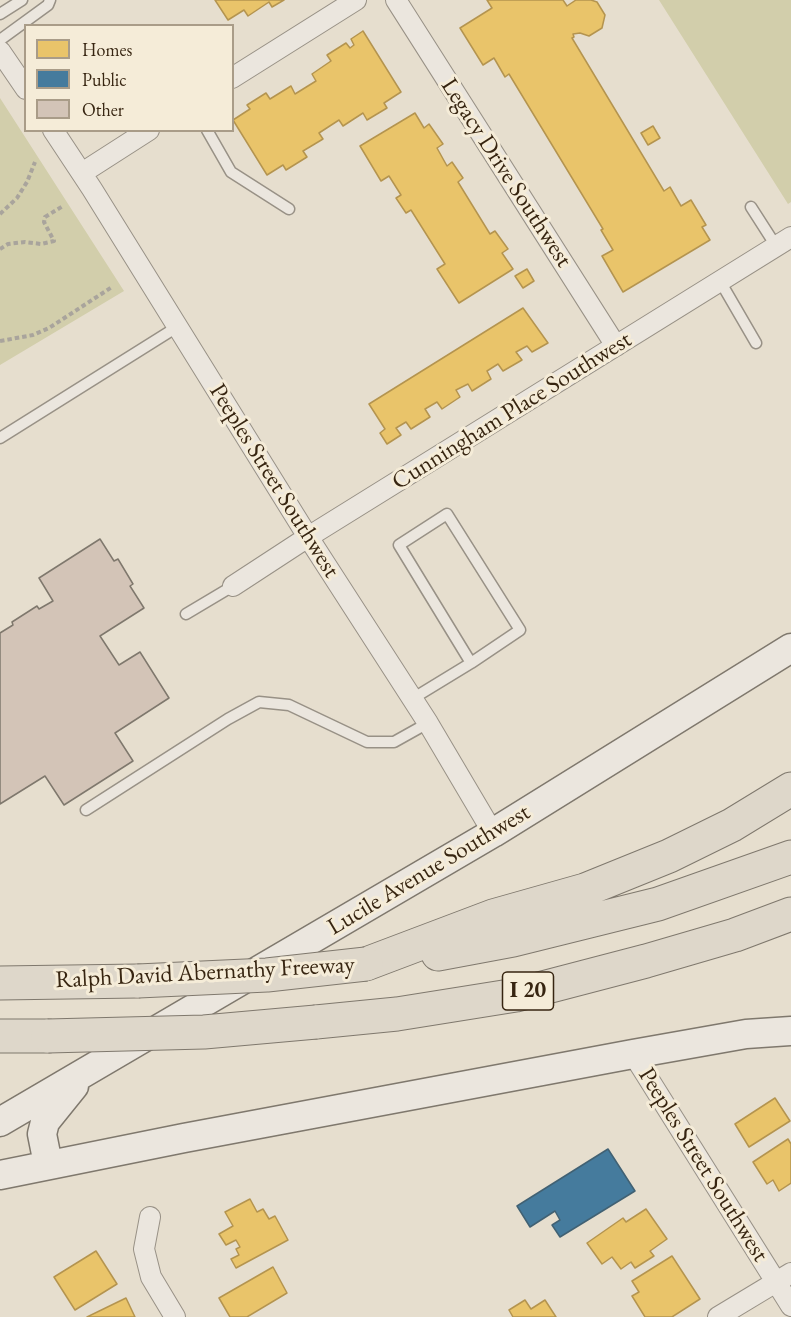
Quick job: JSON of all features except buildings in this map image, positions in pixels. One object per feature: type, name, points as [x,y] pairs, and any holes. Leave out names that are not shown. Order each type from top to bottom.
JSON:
[{"type":"highway","points":[[366,964],[493,916],[585,890],[669,856],[732,825],[791,789]]},
{"type":"highway","name":"Ralph David Abernathy Freeway","points":[[0,983],[138,981],[267,975],[422,957],[513,940],[648,907],[791,857]]},
{"type":"highway","name":"I 20","points":[[0,1036],[204,1032],[408,1012],[516,995],[735,935],[791,914]]},
{"type":"highway","points":[[735,935],[791,929]]},
{"type":"street","points":[[234,77],[356,0]]},
{"type":"street","name":"Legacy Drive Southwest","points":[[401,2],[616,346]]},
{"type":"street","points":[[0,51],[24,86]]},
{"type":"street","name":"Peeples Street Southwest","points":[[54,132],[308,537],[428,723],[493,833]]},
{"type":"street","points":[[82,173],[146,132]]},
{"type":"street","name":"Cunningham Place Southwest","points":[[233,586],[783,242]]},
{"type":"street","name":"Lucile Avenue Southwest","points":[[0,1122],[493,833],[791,648]]},
{"type":"street","points":[[0,1175],[633,1054],[746,1034],[791,1031]]},
{"type":"street","name":"Peeples Street Southwest","points":[[633,1054],[783,1277],[791,1306]]},
{"type":"street","points":[[48,1164],[42,1134],[45,1122],[87,1070]]},
{"type":"street","points":[[150,1217],[144,1250],[150,1277],[175,1317]]},
{"type":"street","points":[[718,1317],[783,1277]]},
{"type":"lane","points":[[0,14],[22,0]]},
{"type":"lane","points":[[0,40],[48,5],[50,0]]},
{"type":"lane","points":[[208,132],[231,172],[289,209]]},
{"type":"lane","points":[[751,207],[783,242]]},
{"type":"lane","points":[[720,281],[756,343]]},
{"type":"lane","points":[[0,438],[177,327]]},
{"type":"lane","points":[[412,699],[471,663],[520,630],[447,514],[399,545],[471,663]]},
{"type":"lane","points":[[186,614],[233,586]]},
{"type":"lane","points":[[86,810],[228,719],[259,702],[289,705],[367,742],[394,742],[428,723]]},
{"type":"path","points":[[0,214],[17,198],[35,162]]},
{"type":"path","points":[[0,249],[8,244],[25,242],[41,244],[54,241],[44,222],[45,217],[63,206]]},
{"type":"path","points":[[0,341],[17,340],[41,332],[112,287]]},
{"type":"shaded area","points":[[659,0],[791,0],[791,202],[788,204]]},
{"type":"shaded area","points":[[0,98],[124,291],[0,365]]}]
